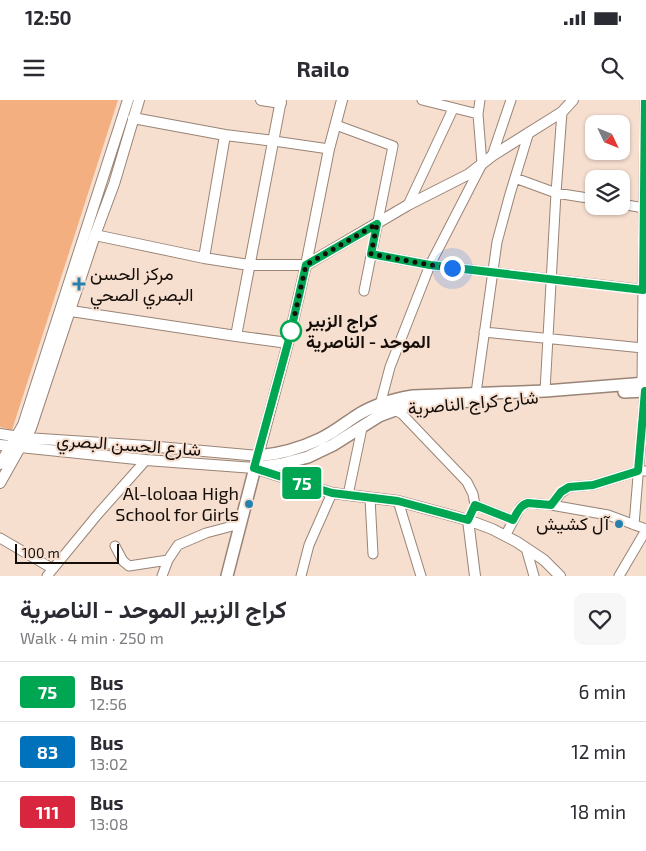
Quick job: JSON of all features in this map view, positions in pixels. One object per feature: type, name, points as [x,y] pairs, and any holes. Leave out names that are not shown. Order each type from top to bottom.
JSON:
[{"type":"main road","name":"شارع كراج الناصرية","points":[[258,456],[284,452],[322,438],[357,416],[397,398],[645,387]]},
{"type":"main road","name":"شارع كراج الناصرية","points":[[254,468],[282,464],[308,456],[333,445],[378,416],[411,405],[645,387]]},
{"type":"main road","points":[[227,576],[258,456]]},
{"type":"street","points":[[0,483],[19,442],[128,100]]},
{"type":"street","points":[[0,464],[31,428],[95,235],[114,184],[139,100]]},
{"type":"street","points":[[236,336],[281,102],[261,100]]},
{"type":"street","points":[[258,456],[288,343],[329,149],[342,100]]},
{"type":"street","points":[[422,100],[478,114]]},
{"type":"street","points":[[380,405],[390,367],[430,265],[482,164],[478,114],[480,100]]},
{"type":"street","points":[[492,156],[511,100]]},
{"type":"street","points":[[95,235],[204,258],[250,265],[306,265],[408,205],[469,174],[492,156],[562,112],[573,100]]},
{"type":"street","points":[[634,525],[642,471],[645,387],[643,348],[646,104]]},
{"type":"street","points":[[408,205],[453,109]]},
{"type":"street","points":[[545,391],[562,112]]},
{"type":"street","points":[[133,118],[225,135],[274,140],[329,149]]},
{"type":"street","points":[[336,125],[393,146],[364,291]]},
{"type":"street","points":[[476,393],[497,242],[529,132]]},
{"type":"street","points":[[204,258],[225,135]]},
{"type":"street","points":[[515,178],[556,192],[585,197]]},
{"type":"street","points":[[102,181],[114,184]]},
{"type":"street","points":[[630,206],[644,208]]},
{"type":"street","points":[[371,254],[430,265],[645,290]]},
{"type":"street","points":[[71,311],[288,343]]},
{"type":"street","points":[[484,332],[643,348]]},
{"type":"street","points":[[395,410],[402,414],[467,482],[473,494],[475,505],[468,520],[475,576]]},
{"type":"street","points":[[348,496],[362,428]]},
{"type":"street","name":"شارع الحسن البصري","points":[[0,434],[19,442],[50,449],[146,460],[254,468],[332,493],[398,501],[468,520],[492,529],[544,560],[560,576]]},
{"type":"street","name":"شارع الحسن البصري","points":[[0,445],[19,442],[148,446],[258,456]]},
{"type":"street","points":[[0,538],[50,572],[146,460]]},
{"type":"street","points":[[551,505],[561,492],[569,487],[593,485],[642,471]]},
{"type":"street","points":[[301,576],[309,545],[332,493]]},
{"type":"street","points":[[370,498],[373,554]]},
{"type":"street","points":[[398,501],[421,576]]},
{"type":"street","points":[[505,536],[520,508],[528,503],[608,515],[646,529],[619,576]]},
{"type":"street","points":[[475,505],[513,520]]},
{"type":"street","points":[[162,576],[168,560],[178,545],[206,533],[240,524]]},
{"type":"street","points":[[114,546],[124,562],[129,566],[168,560]]},
{"type":"street","points":[[526,548],[534,576]]},
{"type":"shaded area","points":[[0,100],[118,100],[12,430],[0,427]]},
{"type":"bus line","name":"75","points":[[645,100],[643,290],[430,265],[371,254],[377,224],[306,265],[288,343],[254,468],[332,493],[398,501],[468,520],[475,505],[513,520],[524,504],[551,505],[561,492],[569,487],[593,485],[638,471],[645,391]]},
{"type":"place","name":"مركز الحسن البصري الصحي","points":[[79,284]]},
{"type":"place","name":"كراج الزبير الموحد - الناصرية","points":[[291,331]]},
{"type":"place","name":"Al-loloaa High School for Girls","points":[[249,504]]},
{"type":"place","name":"آل كشيش","points":[[619,524]]},
{"type":"route","points":[[291,331],[306,265],[377,224],[371,254],[452,268]]}]
